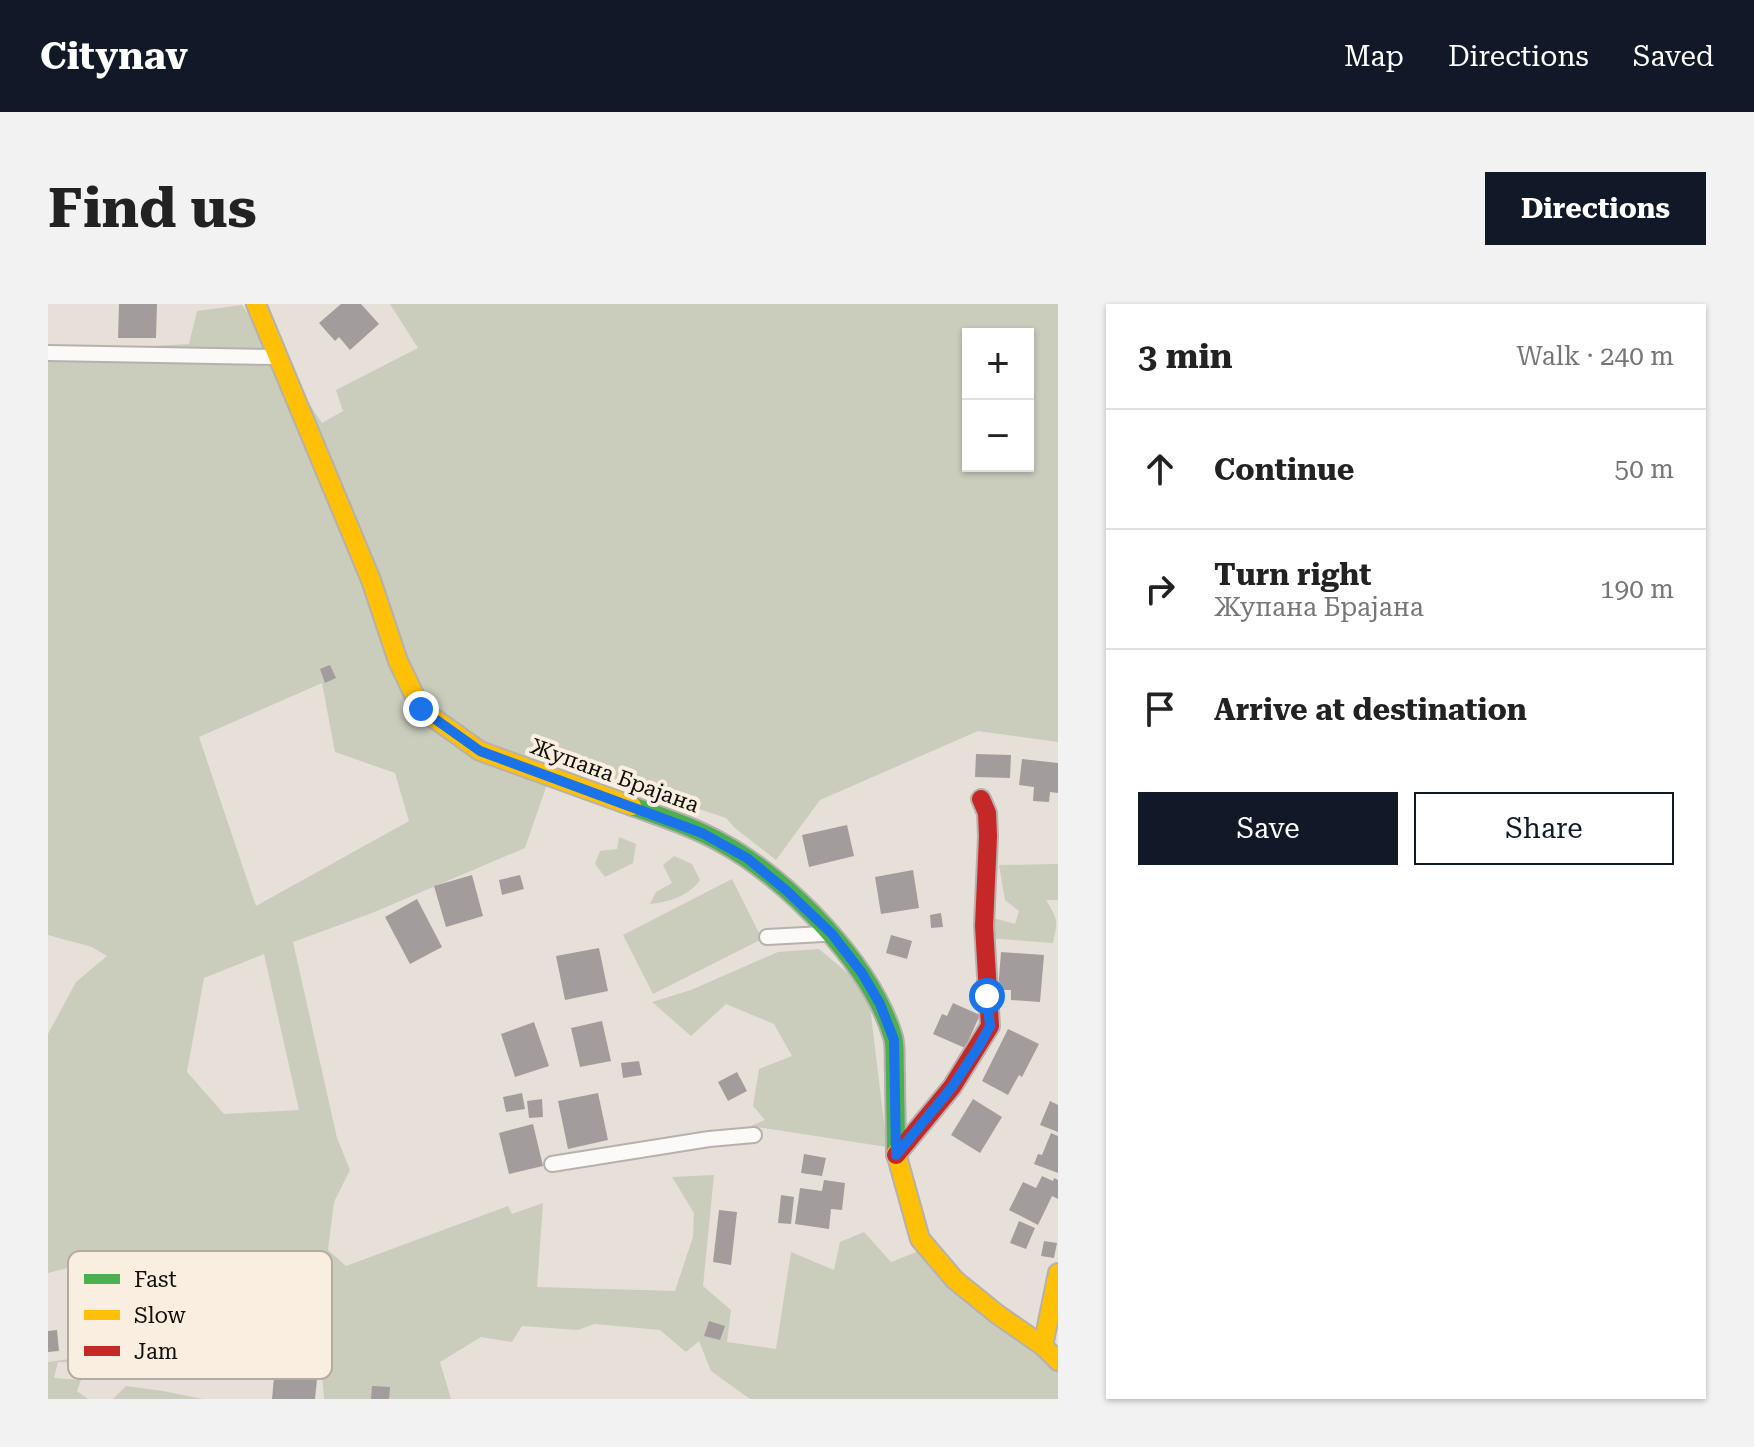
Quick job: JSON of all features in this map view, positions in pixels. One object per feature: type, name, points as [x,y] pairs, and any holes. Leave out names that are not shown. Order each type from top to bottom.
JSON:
[{"type":"street","name":"Жупана Брајана","points":[[256,304],[371,580],[398,661],[421,709],[480,751],[663,817],[722,843],[747,858],[787,891],[832,934],[862,973],[880,1004],[894,1040],[896,1155],[920,1239],[955,1280],[1043,1346],[1058,1361]]},
{"type":"street","points":[[896,1155],[952,1087],[990,1026],[984,926],[988,836],[987,813],[981,799]]},
{"type":"street","points":[[1043,1346],[1058,1273]]},
{"type":"lane","points":[[48,353],[279,357]]},
{"type":"lane","points":[[767,937],[832,934]]},
{"type":"lane","points":[[552,1164],[709,1139],[754,1135]]},
{"type":"green space","points":[[390,304],[1058,304],[1058,742],[978,731],[820,800],[776,860],[726,818],[555,761],[525,848],[372,913],[293,942],[337,1138],[350,1170],[334,1202],[329,1251],[68,1251],[68,1268],[48,1273],[48,1034],[76,982],[107,956],[92,947],[48,935],[48,352],[189,344],[197,311],[242,305],[322,423],[343,411],[336,390],[418,348]],"holes":[[[322,683],[335,752],[395,773],[409,821],[256,906],[199,737]],[[264,954],[299,1110],[224,1114],[187,1072],[204,978]]]},
{"type":"green space","points":[[619,837],[636,844],[633,863],[605,877],[595,864],[600,851],[617,849]]},
{"type":"green space","points":[[674,856],[692,864],[700,880],[678,897],[650,904],[656,892],[672,883],[663,865]]},
{"type":"green space","points":[[1058,864],[1058,900],[1046,900],[1056,920],[1053,943],[974,937],[979,914],[1015,924],[1019,911],[1005,900],[999,865]]},
{"type":"green space","points":[[732,879],[762,939],[653,994],[623,935]]},
{"type":"green space","points":[[819,949],[868,990],[887,1147],[751,1126],[765,1120],[753,1106],[759,1069],[792,1056],[774,1024],[726,1004],[691,1036],[652,1002],[691,990],[778,952]]},
{"type":"green space","points":[[714,1175],[703,1286],[731,1310],[727,1342],[776,1349],[791,1252],[834,1270],[840,1242],[864,1232],[891,1262],[924,1249],[1058,1363],[1058,1399],[750,1399],[711,1371],[699,1341],[686,1352],[660,1330],[594,1324],[578,1330],[522,1326],[512,1342],[481,1337],[440,1362],[451,1399],[324,1399],[322,1379],[332,1379],[332,1254],[346,1266],[508,1206],[512,1214],[543,1203],[537,1287],[675,1291],[693,1237],[694,1213],[672,1177]]},
{"type":"green space","points":[[68,1359],[68,1362],[58,1362],[54,1378],[81,1380],[77,1391],[88,1399],[48,1399],[48,1362]]},
{"type":"green space","points":[[126,1386],[163,1391],[203,1399],[113,1399]]},
{"type":"building","points":[[119,304],[157,304],[156,338],[118,338]]},
{"type":"building","points":[[341,304],[361,304],[379,324],[350,350],[339,337],[335,341],[319,323]]},
{"type":"building","points":[[330,665],[336,678],[325,683],[320,669]]},
{"type":"building","points":[[976,754],[1011,755],[1010,778],[975,777]]},
{"type":"building","points":[[1022,759],[1058,763],[1058,793],[1050,792],[1049,802],[1033,801],[1034,787],[1019,785]]},
{"type":"building","points":[[847,825],[854,856],[809,867],[802,835]]},
{"type":"building","points":[[913,870],[919,908],[881,914],[875,877]]},
{"type":"building","points":[[472,875],[483,916],[446,927],[434,886]]},
{"type":"building","points":[[520,875],[524,889],[502,895],[499,880]]},
{"type":"building","points":[[417,899],[442,947],[410,964],[385,917]]},
{"type":"building","points":[[941,913],[943,927],[931,928],[930,915]]},
{"type":"building","points":[[891,935],[912,941],[907,959],[886,953]]},
{"type":"building","points":[[599,948],[608,991],[565,1000],[556,956]]},
{"type":"building","points":[[1001,952],[1044,955],[1040,1002],[1011,1000],[1011,990],[998,990]]},
{"type":"building","points":[[953,1003],[980,1015],[965,1048],[933,1034],[942,1014],[947,1016]]},
{"type":"building","points":[[602,1021],[611,1061],[580,1067],[571,1028]]},
{"type":"building","points":[[534,1022],[549,1066],[515,1077],[501,1034]]},
{"type":"building","points":[[1008,1029],[1039,1044],[1022,1077],[1019,1075],[1008,1095],[982,1081]]},
{"type":"building","points":[[639,1061],[642,1075],[623,1078],[621,1063]]},
{"type":"building","points":[[737,1072],[747,1091],[728,1101],[718,1082]]},
{"type":"building","points":[[522,1093],[525,1109],[506,1112],[503,1097]]},
{"type":"building","points":[[598,1093],[608,1140],[568,1149],[558,1101]]},
{"type":"building","points":[[542,1099],[543,1117],[529,1118],[527,1101]]},
{"type":"building","points":[[973,1099],[1002,1117],[980,1153],[951,1135]]},
{"type":"building","points":[[1050,1101],[1058,1105],[1058,1132],[1040,1125]]},
{"type":"building","points":[[533,1124],[543,1166],[509,1174],[499,1133]]},
{"type":"building","points":[[1051,1133],[1058,1136],[1058,1173],[1034,1164],[1038,1154],[1042,1155]]},
{"type":"building","points":[[804,1154],[826,1158],[822,1176],[801,1173]]},
{"type":"building","points":[[1042,1176],[1058,1180],[1058,1199],[1052,1196],[1038,1225],[1009,1210],[1023,1182],[1036,1188]]},
{"type":"building","points":[[824,1180],[845,1183],[842,1210],[831,1209],[829,1229],[795,1224],[800,1188],[822,1191]]},
{"type":"building","points":[[781,1195],[794,1197],[791,1224],[778,1223]]},
{"type":"building","points":[[719,1210],[737,1212],[731,1265],[713,1262]]},
{"type":"building","points":[[1019,1221],[1035,1228],[1026,1249],[1010,1243]]},
{"type":"building","points":[[1044,1241],[1057,1243],[1054,1258],[1041,1256]]},
{"type":"building","points":[[709,1321],[725,1326],[720,1340],[704,1336]]},
{"type":"building","points":[[57,1330],[59,1351],[48,1352],[48,1331]]},
{"type":"building","points":[[274,1379],[317,1379],[315,1399],[272,1399]]},
{"type":"building","points":[[372,1386],[390,1387],[389,1399],[371,1399]]},
{"type":"traffic: fast","points":[[632,806],[700,832],[747,859],[799,901],[847,953],[882,1009],[893,1037],[896,1153]]},
{"type":"traffic: slow","points":[[256,304],[371,580],[398,661],[421,709],[480,751],[632,806]]},
{"type":"traffic: slow","points":[[896,1153],[920,1239],[955,1280],[1043,1346],[1058,1361]]},
{"type":"traffic: slow","points":[[1043,1346],[1058,1273]]},
{"type":"traffic: jam","points":[[896,1155],[952,1087],[990,1026],[984,926],[988,836],[987,813],[981,799]]},
{"type":"route","points":[[421,709],[480,751],[702,833],[747,858],[787,891],[832,934],[862,973],[880,1004],[894,1040],[896,1155],[952,1087],[979,1046],[990,1026],[987,996]]}]
